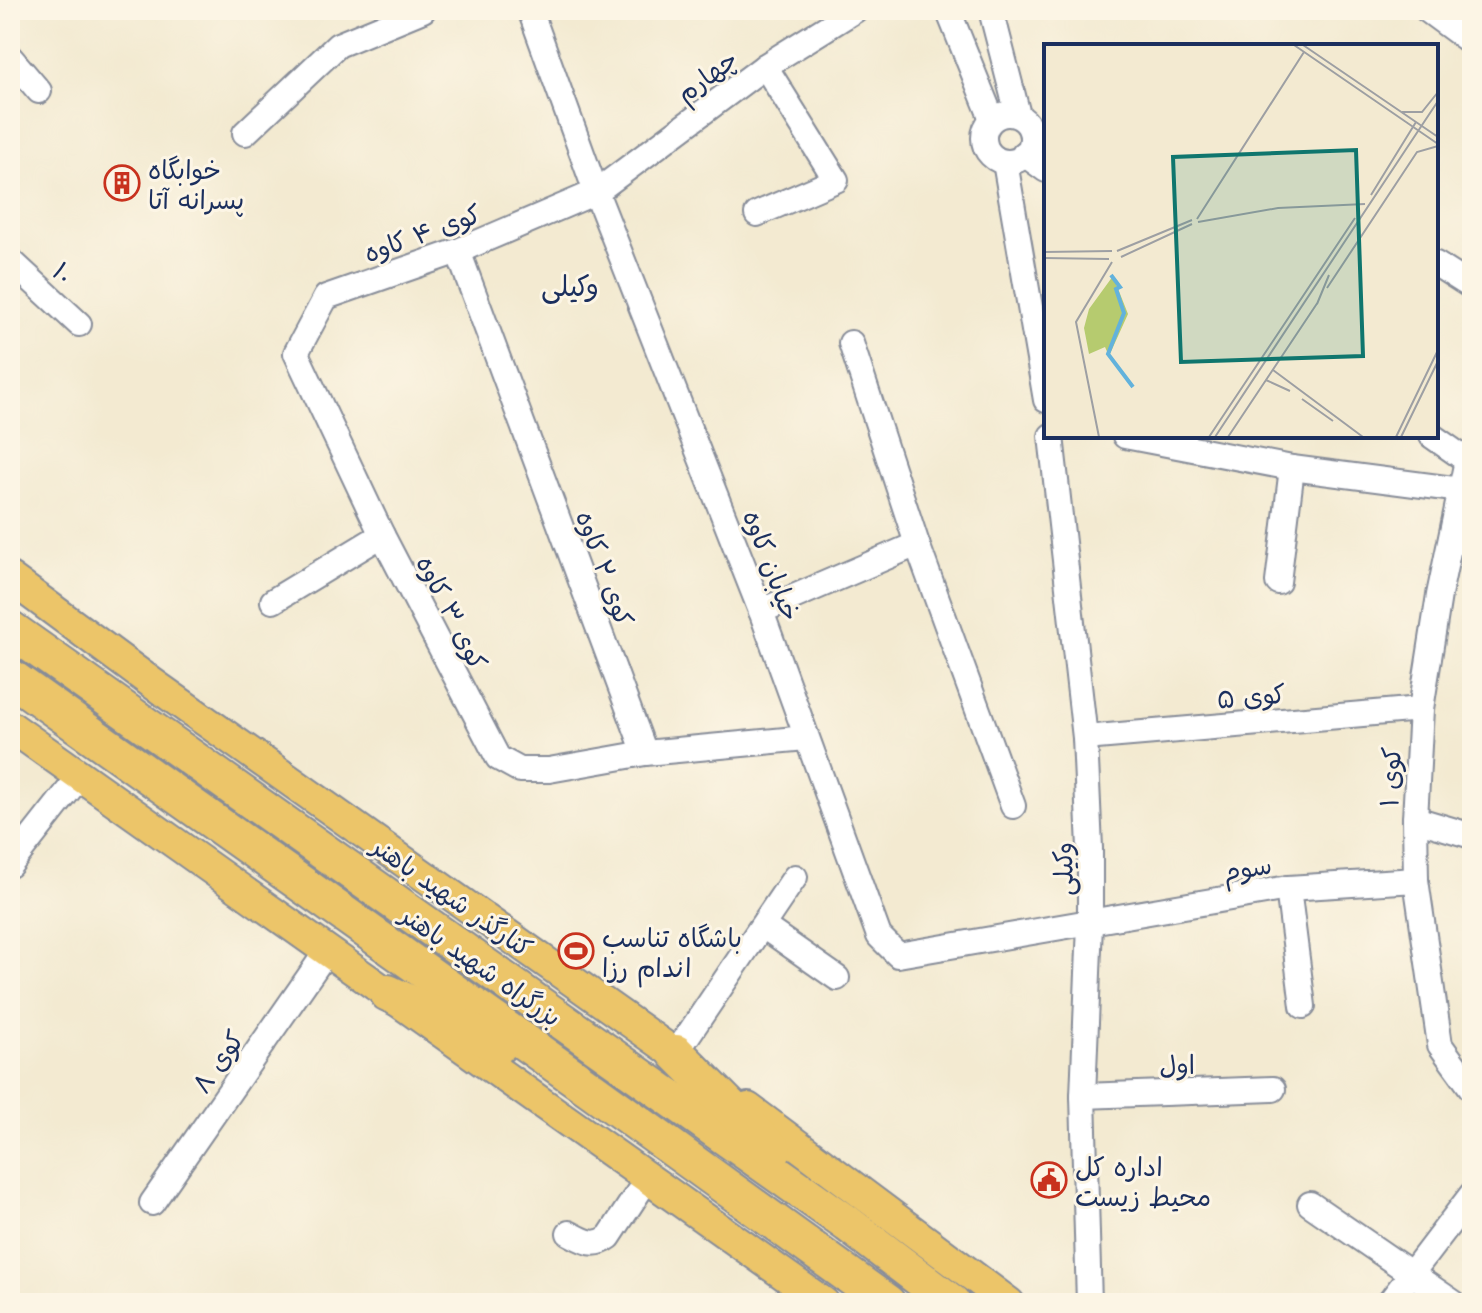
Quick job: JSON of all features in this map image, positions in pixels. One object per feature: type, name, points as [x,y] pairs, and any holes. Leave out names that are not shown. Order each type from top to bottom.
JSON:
[{"type":"highway","name":"بزرگراه شهید باهنر","points":[[10,629],[848,1224],[952,1303]]},
{"type":"highway","name":"بزرگراه شهید باهنر","points":[[10,677],[887,1303]]},
{"type":"highway","points":[[388,993],[592,1090]]},
{"type":"highway","points":[[676,1053],[848,1224]]},
{"type":"main road","name":"کنارگذر شهید باهنر","points":[[10,578],[165,692],[676,1053],[1009,1303]]},
{"type":"main road","points":[[10,726],[824,1303]]},
{"type":"street","points":[[245,133],[338,45],[423,10]]},
{"type":"street","name":"خیابان کاوه","points":[[530,10],[596,192],[761,611],[879,936],[898,955],[1090,924]]},
{"type":"street","name":"چهارم","points":[[596,192],[765,66],[855,10]]},
{"type":"street","points":[[948,10],[992,119]]},
{"type":"street","points":[[991,10],[1018,115],[1028,124],[1044,373]]},
{"type":"street","points":[[1427,10],[1472,43]]},
{"type":"street","points":[[10,57],[39,91]]},
{"type":"street","points":[[757,214],[836,180],[765,66]]},
{"type":"street","points":[[1018,115],[1004,113],[992,119],[984,131],[985,145],[992,156],[1027,144]]},
{"type":"street","points":[[1027,144],[1044,167]]},
{"type":"street","name":"کوی ۴ کاوه","points":[[296,353],[326,297],[458,251],[596,192]]},
{"type":"street","name":"کوی ۲ کاوه","points":[[458,251],[645,753]]},
{"type":"street","name":"۱۰","points":[[10,260],[79,324]]},
{"type":"street","points":[[1438,265],[1472,287]]},
{"type":"street","points":[[851,343],[917,544],[1013,806]]},
{"type":"street","name":"کوی ۳ کاوه","points":[[296,353],[382,535],[498,758],[520,770],[549,770],[645,753]]},
{"type":"street","name":"وکیلی","points":[[1051,438],[1085,738],[1090,848],[1083,1096],[1089,1303]]},
{"type":"street","points":[[1135,438],[1292,468],[1461,490]]},
{"type":"street","points":[[1435,438],[1470,459]]},
{"type":"street","name":"کوی ۱","points":[[1470,459],[1439,595],[1421,709],[1415,819],[1416,880],[1440,1045],[1472,1089]]},
{"type":"street","points":[[1278,582],[1292,468]]},
{"type":"street","points":[[273,601],[382,535]]},
{"type":"street","points":[[761,611],[917,544]]},
{"type":"street","name":"کوی ۵","points":[[1085,738],[1421,709]]},
{"type":"street","points":[[645,753],[806,738]]},
{"type":"street","points":[[10,865],[80,776]]},
{"type":"street","points":[[1415,819],[1472,836]]},
{"type":"street","points":[[676,1053],[795,877]]},
{"type":"street","name":"سوم","points":[[1090,924],[1288,888],[1416,880]]},
{"type":"street","points":[[1288,888],[1303,1006]]},
{"type":"street","points":[[763,926],[837,978]]},
{"type":"street","name":"کوی ۸","points":[[152,1203],[327,951]]},
{"type":"street","name":"اول","points":[[1083,1096],[1273,1089]]},
{"type":"street","points":[[569,1233],[588,1244],[601,1243],[609,1237],[647,1179]]},
{"type":"street","points":[[1389,1303],[1472,1194]]},
{"type":"street","points":[[1310,1204],[1454,1303]]},
{"type":"place","name":"خوابگاه پسرانه آتا","points":[[122,183]]},
{"type":"place","name":"باشگاه تناسب اندام رزا","points":[[576,951]]},
{"type":"place","name":"اداره کل محیط زیست","points":[[1049,1180]]},
{"type":"district","name":"وکیلی","points":[[570,284]]}]
